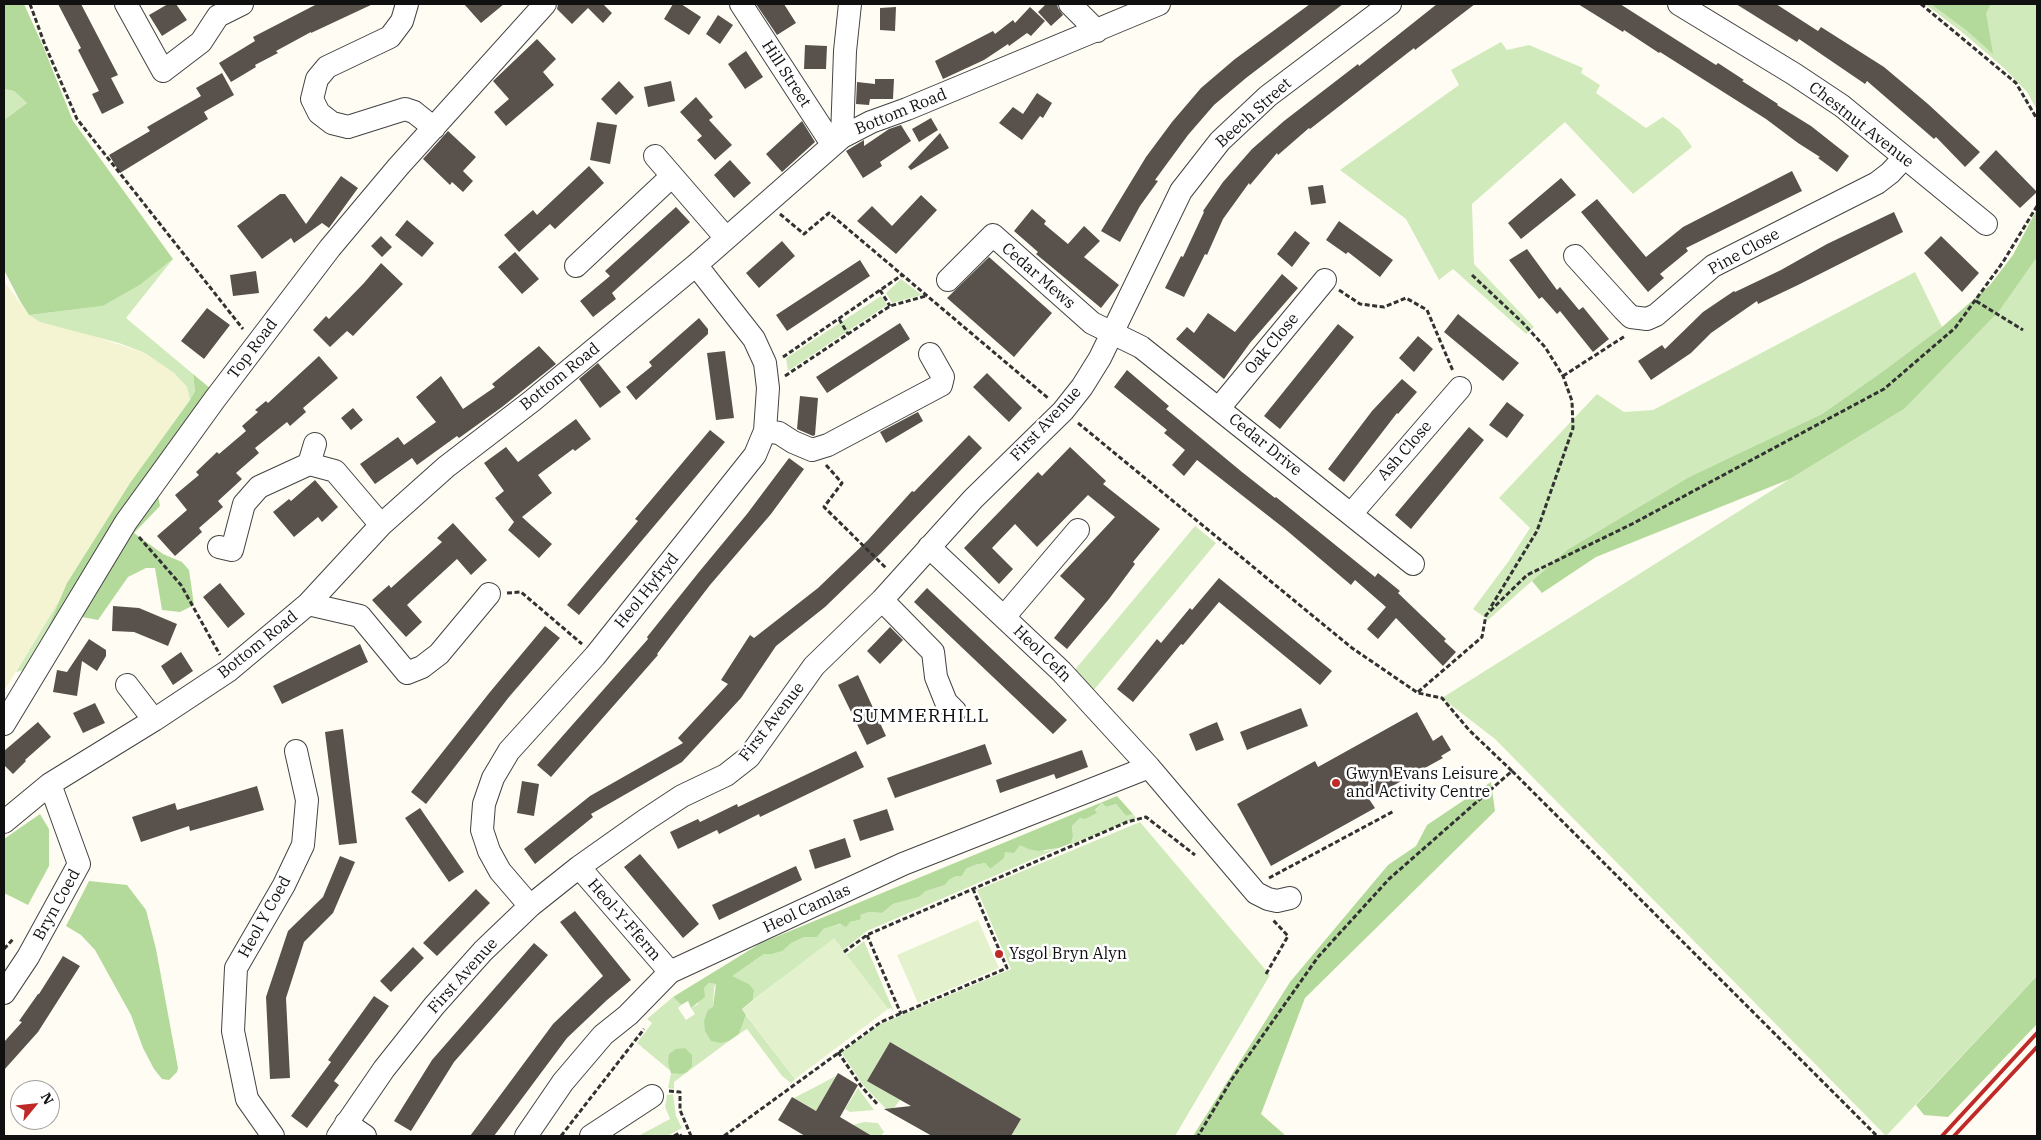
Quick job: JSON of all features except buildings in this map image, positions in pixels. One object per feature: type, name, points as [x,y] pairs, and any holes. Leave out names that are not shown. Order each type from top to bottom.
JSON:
[{"type":"street","points":[[126,4],[164,71],[201,42],[218,16],[242,4]]},
{"type":"street","points":[[407,4],[402,21],[390,37],[373,47],[327,67],[317,79],[312,99],[319,113],[332,123],[348,127],[363,124],[405,109],[414,112],[434,128]]},
{"type":"street","name":"Top Road","points":[[4,724],[126,522],[256,345],[330,248],[398,167],[544,4]]},
{"type":"street","name":"Hill Street","points":[[741,4],[837,141]]},
{"type":"street","points":[[837,141],[850,4]]},
{"type":"street","points":[[1070,4],[1096,31]]},
{"type":"street","name":"Bottom Road","points":[[4,822],[50,784],[154,720],[228,671],[308,604],[381,525],[446,467],[532,401],[696,265],[837,141],[871,122],[907,109],[1160,4]]},
{"type":"street","name":"Beech Street","points":[[1112,333],[1181,191],[1220,141],[1268,96],[1390,4]]},
{"type":"street","name":"Chestnut Avenue","points":[[1679,4],[1794,74],[1842,106],[1986,224]]},
{"type":"street","points":[[655,156],[726,238]]},
{"type":"street","name":"Pine Close","points":[[1641,319],[1656,315],[1713,266],[1877,183],[1904,158]]},
{"type":"street","points":[[576,266],[672,176]]},
{"type":"street","name":"Cedar Mews","points":[[948,280],[993,235],[1092,323],[1112,333]]},
{"type":"street","points":[[1575,256],[1624,310],[1632,317],[1641,319]]},
{"type":"street","name":"Heol Hyfryd","points":[[530,906],[512,887],[490,851],[482,830],[484,804],[493,778],[509,751],[595,656],[755,455],[765,432],[768,388],[764,363],[754,339],[696,265]]},
{"type":"street","name":"Oak Close","points":[[1218,408],[1325,280]]},
{"type":"street","name":"Cedar Drive","points":[[1112,333],[1141,347],[1413,564]]},
{"type":"street","name":"First Avenue","points":[[342,1129],[384,1069],[434,1006],[483,951],[530,906],[579,867],[644,821],[682,796],[726,775],[749,757],[814,666],[882,600],[972,499],[1062,411],[1082,386],[1100,358],[1112,333]]},
{"type":"street","points":[[765,432],[779,434],[812,450],[828,445],[940,385],[942,377],[930,354]]},
{"type":"street","name":"Ash Close","points":[[1351,514],[1460,388]]},
{"type":"street","points":[[231,551],[244,504],[259,487],[312,454],[335,471],[381,525]]},
{"type":"street","points":[[1004,617],[1078,530]]},
{"type":"street","name":"Heol Cefn","points":[[929,547],[1061,671],[1149,767],[1256,893],[1264,898],[1277,901],[1290,898]]},
{"type":"street","points":[[308,604],[360,616],[407,673],[422,667],[439,654],[489,594]]},
{"type":"street","points":[[882,600],[933,652],[936,677],[946,702],[955,711]]},
{"type":"street","points":[[127,685],[154,720]]},
{"type":"street","name":"Heol Y Coed","points":[[273,1136],[247,1099],[233,1031],[236,968],[284,884],[303,845],[307,800],[296,751]]},
{"type":"street","name":"Heol Camlas","points":[[526,1136],[563,1082],[603,1035],[628,1015],[670,972],[903,864],[1149,767]]},
{"type":"street","name":"Bryn Coed","points":[[4,992],[28,957],[79,864],[50,784]]},
{"type":"street","name":"Heol-Y-Fferm","points":[[579,867],[670,972]]},
{"type":"street","points":[[591,1136],[652,1096]]},
{"type":"street","points":[[342,1129],[365,1136]]},
{"type":"path","points":[[30,4],[45,45],[77,119],[256,345]]},
{"type":"path","points":[[1921,4],[2016,83],[2037,120]]},
{"type":"path","points":[[766,202],[804,234],[829,213],[1062,411],[1352,648],[1418,693],[1442,698],[1469,730],[1877,1136]]},
{"type":"path","points":[[1486,615],[1528,575],[1632,524],[1884,389],[1955,328],[2003,262],[2037,206]]},
{"type":"path","points":[[1418,693],[1482,637],[1486,615],[1537,530],[1573,428],[1572,400],[1563,376],[1545,347],[1522,322],[1472,275]]},
{"type":"path","points":[[764,363],[781,358],[902,276]]},
{"type":"path","points":[[1325,280],[1360,304],[1384,307],[1406,298],[1427,310],[1460,388]]},
{"type":"path","points":[[880,290],[890,306]]},
{"type":"path","points":[[768,388],[890,306],[926,296]]},
{"type":"path","points":[[1976,301],[2022,330]]},
{"type":"path","points":[[839,319],[848,334]]},
{"type":"path","points":[[1563,376],[1627,335],[1641,319]]},
{"type":"path","points":[[812,450],[842,483],[824,508],[900,580]]},
{"type":"path","points":[[126,522],[181,585],[228,671]]},
{"type":"path","points":[[489,594],[521,592],[595,656]]},
{"type":"path","points":[[1198,1136],[1232,1079],[1318,957],[1389,879],[1512,771]]},
{"type":"path","points":[[1262,882],[1394,811]]},
{"type":"path","points":[[844,952],[867,935],[1127,822],[1146,817]]},
{"type":"path","points":[[724,1136],[880,1022],[1007,968],[973,889]]},
{"type":"path","points":[[867,935],[901,1014]]},
{"type":"path","points":[[1266,974],[1288,936]]},
{"type":"path","points":[[561,1136],[649,1024],[645,1021],[638,1027],[628,1015]]},
{"type":"path","points":[[838,1052],[861,1086],[878,1105]]},
{"type":"path","points":[[652,1096],[661,1091],[680,1092],[680,1110],[691,1136]]},
{"type":"path","points":[[674,1136],[679,1133],[681,1136]]},
{"type":"green space","points":[[4,4],[24,4],[73,121],[173,259],[140,285],[103,306],[29,315],[4,270],[4,120],[27,103],[14,91],[4,89]]},
{"type":"green space","points":[[1925,4],[2037,4],[2037,110],[2027,92],[2004,68]]},
{"type":"green space","points":[[1931,4],[1991,4],[1986,13],[1993,54],[1966,30]]},
{"type":"green space","points":[[1501,42],[1507,50],[1529,45],[1583,68],[1581,73],[1600,85],[1596,93],[1646,128],[1663,117],[1680,130],[1692,147],[1633,194],[1565,122],[1472,204],[1474,264],[1534,327],[1526,334],[1453,269],[1439,280],[1406,219],[1340,170],[1459,85],[1451,70]]},
{"type":"green space","points":[[4,89],[14,91],[27,103],[4,120]]},
{"type":"green space","points":[[2037,209],[2037,257],[1999,311],[1904,409],[1790,479],[1596,557],[1542,593],[1532,581],[1567,550],[1689,477],[1822,414],[1882,372],[1942,327],[1990,285],[2013,255]]},
{"type":"green space","points":[[2037,257],[2037,976],[1886,1136],[1495,739],[1442,698],[1904,409]]},
{"type":"green space","points":[[173,259],[126,318],[193,374],[195,391],[190,400],[187,387],[174,373],[145,353],[119,343],[40,322],[29,315],[103,306],[140,285]]},
{"type":"green space","points":[[1915,272],[1942,327],[1822,414],[1689,477],[1567,550],[1488,620],[1473,609],[1508,562],[1530,528],[1499,498],[1597,394],[1624,412],[1653,410]]},
{"type":"green space","points":[[901,279],[922,295],[892,303],[886,293]]},
{"type":"green space","points":[[4,281],[29,315],[145,353],[174,373],[187,387],[190,400],[130,483],[67,583],[59,601],[4,691]]},
{"type":"green space","points":[[881,296],[887,305],[788,371],[786,358]]},
{"type":"green space","points":[[193,374],[211,389],[156,484],[160,506],[134,533],[163,554],[182,562],[189,570],[194,605],[180,612],[162,610],[155,568],[146,568],[128,577],[98,620],[69,617],[50,641],[48,627],[67,583],[130,483],[190,400],[195,391]]},
{"type":"green space","points":[[1195,526],[1216,543],[1093,691],[1073,672]]},
{"type":"green space","points":[[59,601],[48,627],[50,641],[32,668],[16,672]]},
{"type":"green space","points":[[1491,782],[1495,811],[1305,998],[1261,1114],[1286,1136],[1193,1136],[1290,982],[1388,865],[1416,846],[1427,825]]},
{"type":"green space","points":[[1117,796],[1133,814],[1126,816],[1116,804],[1106,807],[1102,803],[1095,810],[1097,813],[1085,819],[1080,818],[1072,826],[1073,836],[1071,843],[1059,848],[1038,851],[1020,845],[1014,853],[1005,852],[1004,858],[990,869],[985,863],[975,865],[966,869],[962,876],[956,876],[949,880],[945,885],[926,891],[919,897],[893,904],[882,913],[869,912],[860,915],[861,918],[859,920],[850,922],[846,927],[840,924],[823,929],[817,937],[804,937],[791,943],[782,951],[764,954],[732,976],[749,984],[754,990],[753,1000],[742,1009],[746,1015],[739,1034],[729,1041],[722,1043],[711,1041],[705,1031],[704,1021],[708,1010],[713,1007],[716,984],[709,983],[704,988],[705,997],[691,1008],[688,1001],[681,1005],[673,997],[761,943]]},
{"type":"green space","points":[[1102,803],[1106,807],[1116,804],[1126,816],[1133,814],[1136,818],[1070,845],[1073,836],[1072,826],[1080,818],[1096,813],[1095,811]]},
{"type":"green space","points":[[40,814],[49,829],[49,866],[28,905],[4,893],[4,839]]},
{"type":"green space","points":[[1140,822],[1270,975],[1175,1136],[1011,1136],[1021,1119],[890,1042],[874,1069],[877,1086],[900,1100],[894,1108],[886,1109],[863,1085],[841,1052],[881,1024],[1011,969],[977,890]]},
{"type":"green space","points":[[1021,844],[1046,851],[1059,848],[867,931],[843,950],[834,939],[753,1000],[754,990],[749,984],[731,976],[764,954],[804,937],[817,937],[822,929],[859,920],[860,915],[869,912],[882,913],[893,904],[919,897],[926,891],[945,885],[956,876],[962,876],[966,869],[975,865],[985,863],[990,869],[1005,852]]},
{"type":"green space","points":[[89,881],[127,885],[146,910],[156,949],[178,1068],[177,1072],[169,1080],[162,1079],[154,1069],[143,1048],[131,1015],[95,950],[81,935],[66,926]]},
{"type":"green space","points":[[978,920],[999,968],[918,1003],[897,955]]},
{"type":"green space","points":[[834,938],[888,1009],[795,1079],[742,1009]]},
{"type":"green space","points":[[864,941],[894,1012],[891,1008],[888,1009],[846,955]]},
{"type":"green space","points":[[2037,976],[2037,1024],[1948,1117],[1924,1115],[1916,1105]]},
{"type":"green space","points":[[709,983],[716,984],[713,1008],[722,1043],[729,1041],[674,1082],[674,1089],[668,1088],[671,1073],[673,1073],[637,1043],[652,1023],[647,1019],[673,997],[681,1005],[678,1008],[686,1020],[695,1014],[691,1008],[698,1004],[704,988]]},
{"type":"green space","points":[[746,1015],[795,1079],[791,1083],[782,1076],[747,1029],[739,1034]]},
{"type":"green space","points":[[685,1048],[692,1055],[692,1066],[687,1072],[682,1074],[671,1073],[668,1063],[669,1054],[676,1049]]},
{"type":"green space","points":[[836,1076],[816,1111],[794,1098]]},
{"type":"green space","points":[[858,1088],[874,1110],[850,1112],[845,1109]]},
{"type":"green space","points":[[673,1094],[676,1116],[682,1128],[667,1136],[638,1136],[670,1119],[665,1107],[667,1095]]},
{"type":"green space","points":[[864,1122],[878,1123],[884,1132],[881,1136],[872,1136],[853,1125]]},
{"type":"railway","points":[[1942,1136],[2037,1033]]},
{"type":"railway","points":[[1954,1136],[2037,1047]]},
{"type":"place","name":"Gwyn Evans Leisure and Activity Centre","points":[[1336,783]]},
{"type":"place","name":"Ysgol Bryn Alyn","points":[[999,954]]},
{"type":"district","name":"SUMMERHILL","points":[[921,717]]}]
